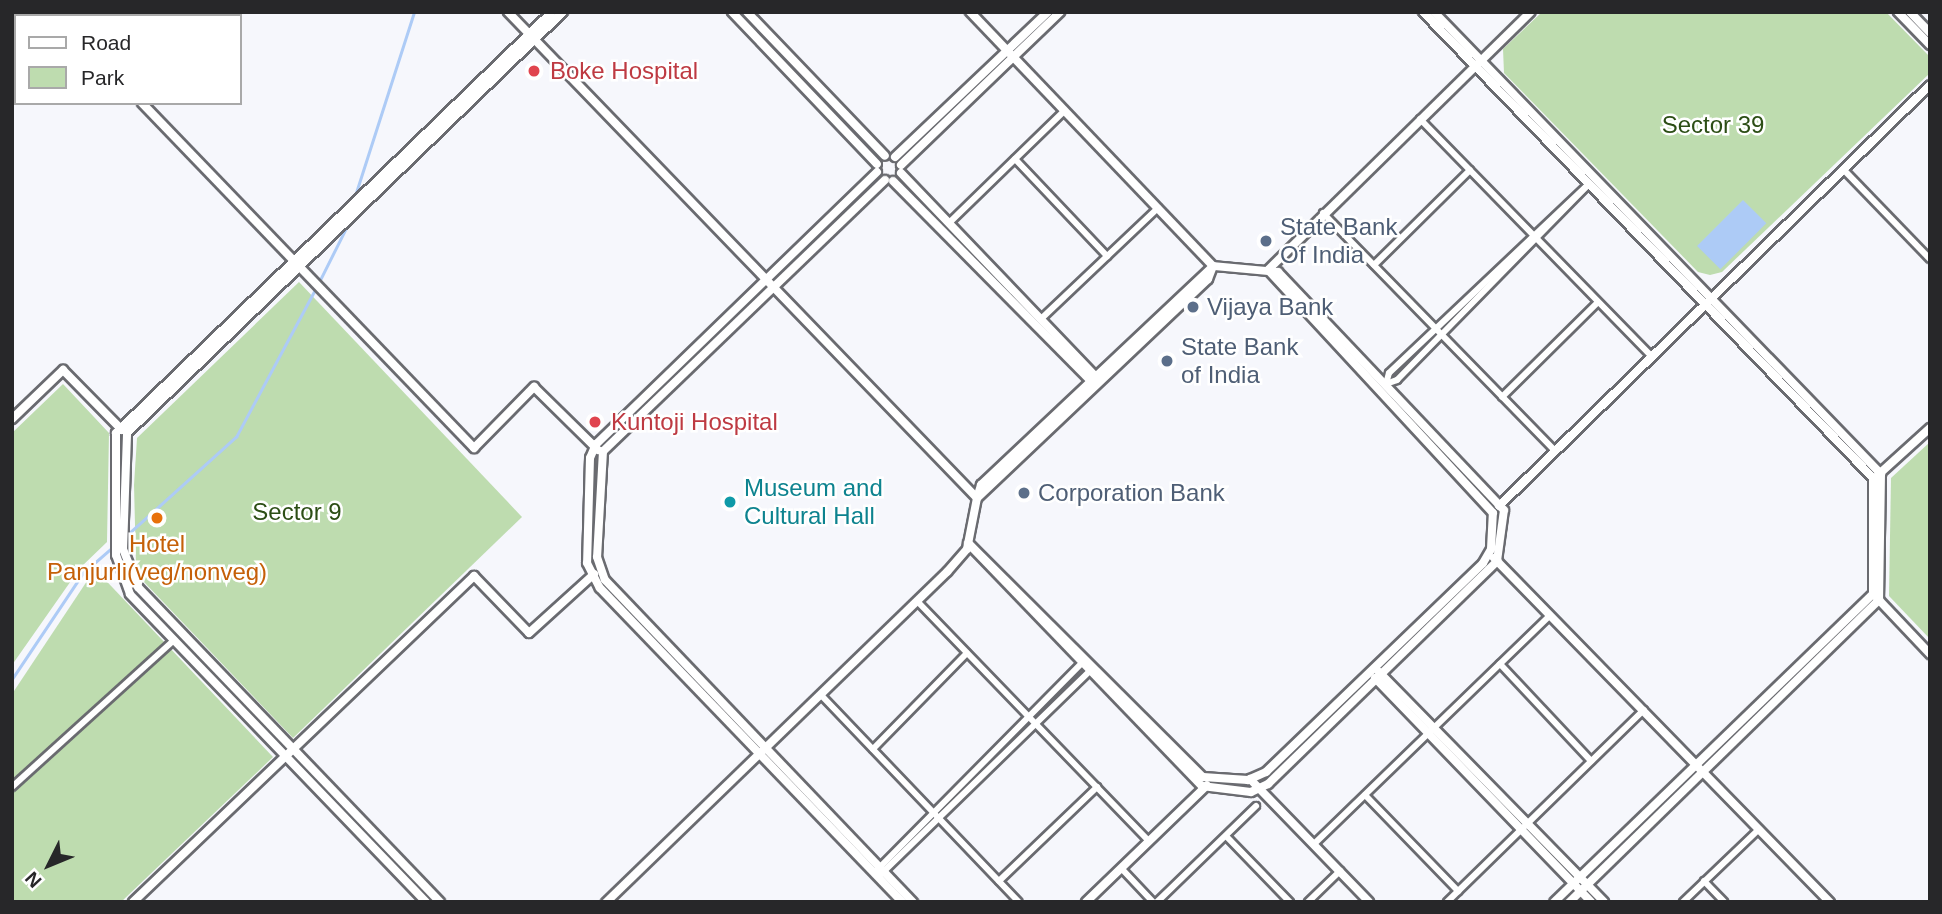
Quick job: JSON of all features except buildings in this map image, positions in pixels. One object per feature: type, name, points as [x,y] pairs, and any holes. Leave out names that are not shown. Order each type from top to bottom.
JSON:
[{"type":"street","points":[[508,12],[976,498]]},
{"type":"street","points":[[426,902],[130,594],[120,552],[123,431],[298,265],[336,233],[532,36],[552,12]]},
{"type":"street","points":[[298,265],[340,218],[532,36],[563,12]]},
{"type":"street","points":[[732,12],[889,181],[1088,382],[1100,384]]},
{"type":"street","points":[[747,12],[890,157],[949,223],[1096,374],[1100,384]]},
{"type":"street","points":[[968,543],[1081,664],[1207,783],[1259,788],[1497,561],[1500,504],[1278,272],[1213,265],[970,12]]},
{"type":"street","points":[[913,902],[590,577],[595,447],[771,284],[889,181],[1048,12]]},
{"type":"street","points":[[762,751],[598,570],[602,455],[771,284],[877,168],[1060,12]]},
{"type":"street","points":[[1423,12],[1478,63],[1877,476],[1876,597],[1930,654]]},
{"type":"street","points":[[1434,12],[1589,184],[1708,301]]},
{"type":"street","points":[[1268,270],[1323,213],[1531,12]]},
{"type":"street","points":[[1898,12],[1930,45]]},
{"type":"street","points":[[1910,12],[1930,33]]},
{"type":"street","points":[[1086,902],[1207,783],[1250,779],[1266,772],[1489,552],[1492,511],[1930,85]]},
{"type":"street","points":[[144,105],[474,448],[534,387],[602,455]]},
{"type":"street","points":[[949,223],[1064,111]]},
{"type":"street","points":[[1420,119],[1651,356]]},
{"type":"street","points":[[1015,159],[1107,256]]},
{"type":"street","points":[[1843,169],[1930,259]]},
{"type":"street","points":[[1374,265],[1470,170]]},
{"type":"street","points":[[1386,384],[1435,328],[1532,234],[1589,184]]},
{"type":"street","points":[[1386,384],[1442,336],[1538,241],[1589,184]]},
{"type":"street","points":[[1041,318],[1158,208]]},
{"type":"street","points":[[1323,213],[1555,451]]},
{"type":"street","points":[[976,498],[1100,384],[1208,279],[1213,265]]},
{"type":"street","points":[[606,902],[917,601],[968,543],[981,485],[1213,265]]},
{"type":"street","points":[[1268,270],[1492,511]]},
{"type":"street","points":[[1502,397],[1598,302]]},
{"type":"street","points":[[12,419],[63,370],[123,431]]},
{"type":"street","points":[[1877,476],[1930,428]]},
{"type":"street","points":[[968,543],[1207,783]]},
{"type":"street","points":[[120,552],[138,587],[440,902]]},
{"type":"street","points":[[1489,552],[1830,902]]},
{"type":"street","points":[[134,902],[474,576],[529,633],[598,570]]},
{"type":"street","points":[[1554,902],[1700,767],[1876,597]]},
{"type":"street","points":[[917,601],[1149,841]]},
{"type":"street","points":[[1314,844],[1550,615]]},
{"type":"street","points":[[12,787],[174,640]]},
{"type":"street","points":[[873,749],[967,653]]},
{"type":"street","points":[[880,871],[933,812],[1081,664]]},
{"type":"street","points":[[1500,664],[1591,761]]},
{"type":"street","points":[[1372,668],[1577,880],[1604,902]]},
{"type":"street","points":[[880,871],[940,819],[1089,672]]},
{"type":"street","points":[[821,695],[1019,902]]},
{"type":"street","points":[[1447,902],[1644,710]]},
{"type":"street","points":[[1569,902],[1700,767]]},
{"type":"street","points":[[1250,779],[1369,902]]},
{"type":"street","points":[[999,881],[1097,787]]},
{"type":"street","points":[[1365,794],[1458,891]]},
{"type":"street","points":[[1121,868],[1155,902],[1256,806]]},
{"type":"street","points":[[1683,902],[1759,829]]},
{"type":"street","points":[[1226,836],[1290,902]]},
{"type":"street","points":[[880,871],[902,902]]},
{"type":"street","points":[[1308,902],[1340,871]]},
{"type":"street","points":[[1704,881],[1724,902]]},
{"type":"street","points":[[1584,887],[1591,902]]},
{"type":"green space","name":"Sector 39","points":[[1542,12],[1886,12],[1930,57],[1930,73],[1722,272],[1710,275],[1698,272],[1504,73],[1503,49]]},
{"type":"green space","name":"Sector 9","points":[[299,282],[522,517],[293,738],[144,582],[136,564],[134,485],[137,438]]},
{"type":"green space","points":[[63,384],[109,433],[107,542],[80,568],[12,665],[12,433]]},
{"type":"green space","points":[[1930,442],[1930,639],[1889,596],[1891,478]]},
{"type":"green space","points":[[95,569],[273,757],[121,902],[12,902],[12,694]]},
{"type":"water","points":[[1743,200],[1766,223],[1720,269],[1697,246]]},
{"type":"waterway","points":[[354,199],[414,12]]},
{"type":"waterway","points":[[319,282],[347,226]]},
{"type":"waterway","points":[[127,535],[236,437],[316,288]]},
{"type":"waterway","points":[[12,679],[83,573],[114,546]]},
{"type":"place","name":"Boke Hospital","points":[[534,71]]},
{"type":"place","name":"State Bank Of India","points":[[1266,241]]},
{"type":"place","name":"Vijaya Bank","points":[[1193,307]]},
{"type":"place","name":"State Bank of India","points":[[1167,361]]},
{"type":"place","name":"Kuntoji Hospital","points":[[595,422]]},
{"type":"place","name":"Corporation Bank","points":[[1024,493]]},
{"type":"place","name":"Museum and Cultural Hall","points":[[730,502]]},
{"type":"place","name":"Hotel Panjurli(veg/nonveg)","points":[[157,518]]}]
